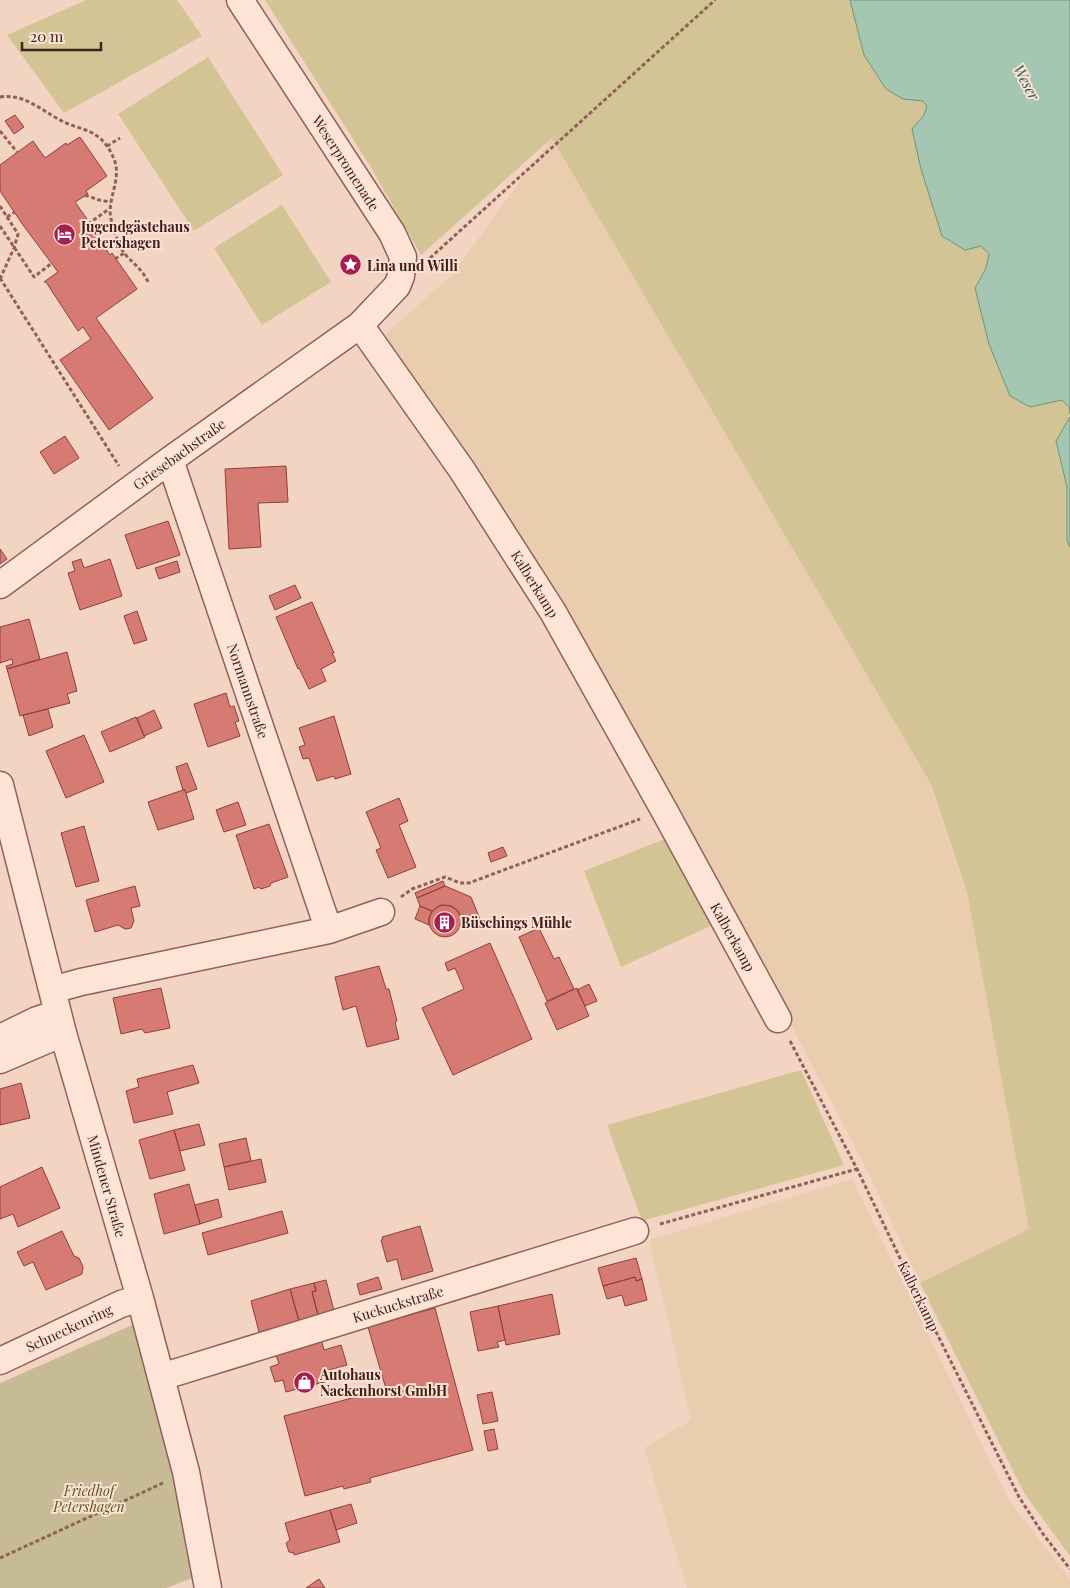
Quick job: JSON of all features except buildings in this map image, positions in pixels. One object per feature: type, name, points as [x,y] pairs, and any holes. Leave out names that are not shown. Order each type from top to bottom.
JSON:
[{"type":"street","name":"Weserpromenade","points":[[240,0],[392,232],[403,257],[401,276]]},
{"type":"street","points":[[360,325],[397,286],[401,276]]},
{"type":"street","name":"Griesebachstraße","points":[[0,585],[170,460],[360,325]]},
{"type":"street","name":"Kalberkamp","points":[[360,325],[462,470],[553,612],[778,1019]]},
{"type":"street","name":"Normannstraße","points":[[170,460],[326,922]]},
{"type":"street","name":"Mindener Straße","points":[[0,785],[58,1012],[140,1298],[186,1472],[208,1588]]},
{"type":"street","points":[[0,1060],[58,1012],[81,982],[329,930],[381,912]]},
{"type":"street","points":[[0,1038],[58,1012]]},
{"type":"street","name":"Kuckuckstraße","points":[[161,1377],[635,1231]]},
{"type":"street","name":"Schneckenring","points":[[0,1361],[121,1304],[140,1298]]},
{"type":"path","points":[[401,276],[415,271],[715,0]]},
{"type":"path","points":[[0,97],[8,95],[33,103],[54,117],[91,132],[107,146],[116,166],[116,178],[110,209],[111,218],[124,253],[140,268],[148,284]]},
{"type":"path","points":[[0,130],[17,152]]},
{"type":"path","points":[[107,146],[120,138]]},
{"type":"path","points":[[85,195],[111,202]]},
{"type":"path","points":[[0,206],[18,234],[0,279],[132,488]]},
{"type":"path","points":[[88,224],[110,209]]},
{"type":"path","points":[[8,217],[15,212]]},
{"type":"path","points":[[0,226],[34,277],[52,263]]},
{"type":"path","points":[[116,259],[124,253]]},
{"type":"path","points":[[381,912],[388,904],[412,889],[445,877],[460,883],[469,883],[664,810]]},
{"type":"path","name":"Kalberkamp","points":[[778,1019],[857,1169],[1019,1497],[1043,1534],[1070,1569]]},
{"type":"path","points":[[635,1231],[857,1169]]},
{"type":"path","points":[[0,1558],[186,1472]]},
{"type":"shaded area","points":[[86,0],[177,0],[202,36],[64,113],[7,35]]},
{"type":"shaded area","points":[[265,0],[850,0],[864,55],[886,89],[903,99],[923,101],[927,106],[925,115],[912,130],[981,246],[989,254],[986,268],[975,288],[1030,407],[1062,400],[1070,414],[1056,441],[1067,487],[1067,541],[1070,547],[1070,1556],[1024,1493],[920,1283],[1029,1229],[967,892],[931,784],[552,138],[421,255],[372,169]]},
{"type":"shaded area","points":[[208,57],[283,175],[194,231],[118,114]]},
{"type":"shaded area","points":[[552,137],[931,784],[967,892],[1029,1229],[920,1283],[868,1172],[786,1015],[381,338],[452,275]]},
{"type":"shaded area","points":[[282,205],[331,282],[262,325],[214,248]]},
{"type":"shaded area","points":[[670,837],[719,922],[621,967],[584,871]]},
{"type":"shaded area","points":[[801,1070],[844,1165],[642,1221],[607,1125]]},
{"type":"shaded area","points":[[852,1179],[1010,1502],[1070,1579],[1070,1588],[687,1588],[644,1448],[691,1420],[649,1240]]},
{"type":"green space","name":"Friedhof Petershagen","points":[[137,1323],[200,1575],[166,1588],[0,1588],[0,1383]]},
{"type":"water","name":"Weser","points":[[850,0],[1070,0],[1070,414],[1069,407],[1062,400],[1030,407],[1010,396],[989,344],[975,288],[986,268],[989,254],[981,246],[965,250],[942,236],[921,169],[912,129],[924,115],[927,106],[923,101],[903,99],[886,89],[864,55]]},
{"type":"water","points":[[1070,417],[1070,547],[1067,541],[1067,487],[1056,441]]},
{"type":"place","name":"Jugendgästehaus Petershagen","points":[[65,234]]},
{"type":"place","name":"Lina und Willi","points":[[351,265]]},
{"type":"place","name":"Büschings Mühle","points":[[445,922]]},
{"type":"place","name":"Autohaus Nackenhorst GmbH","points":[[304,1382]]}]
